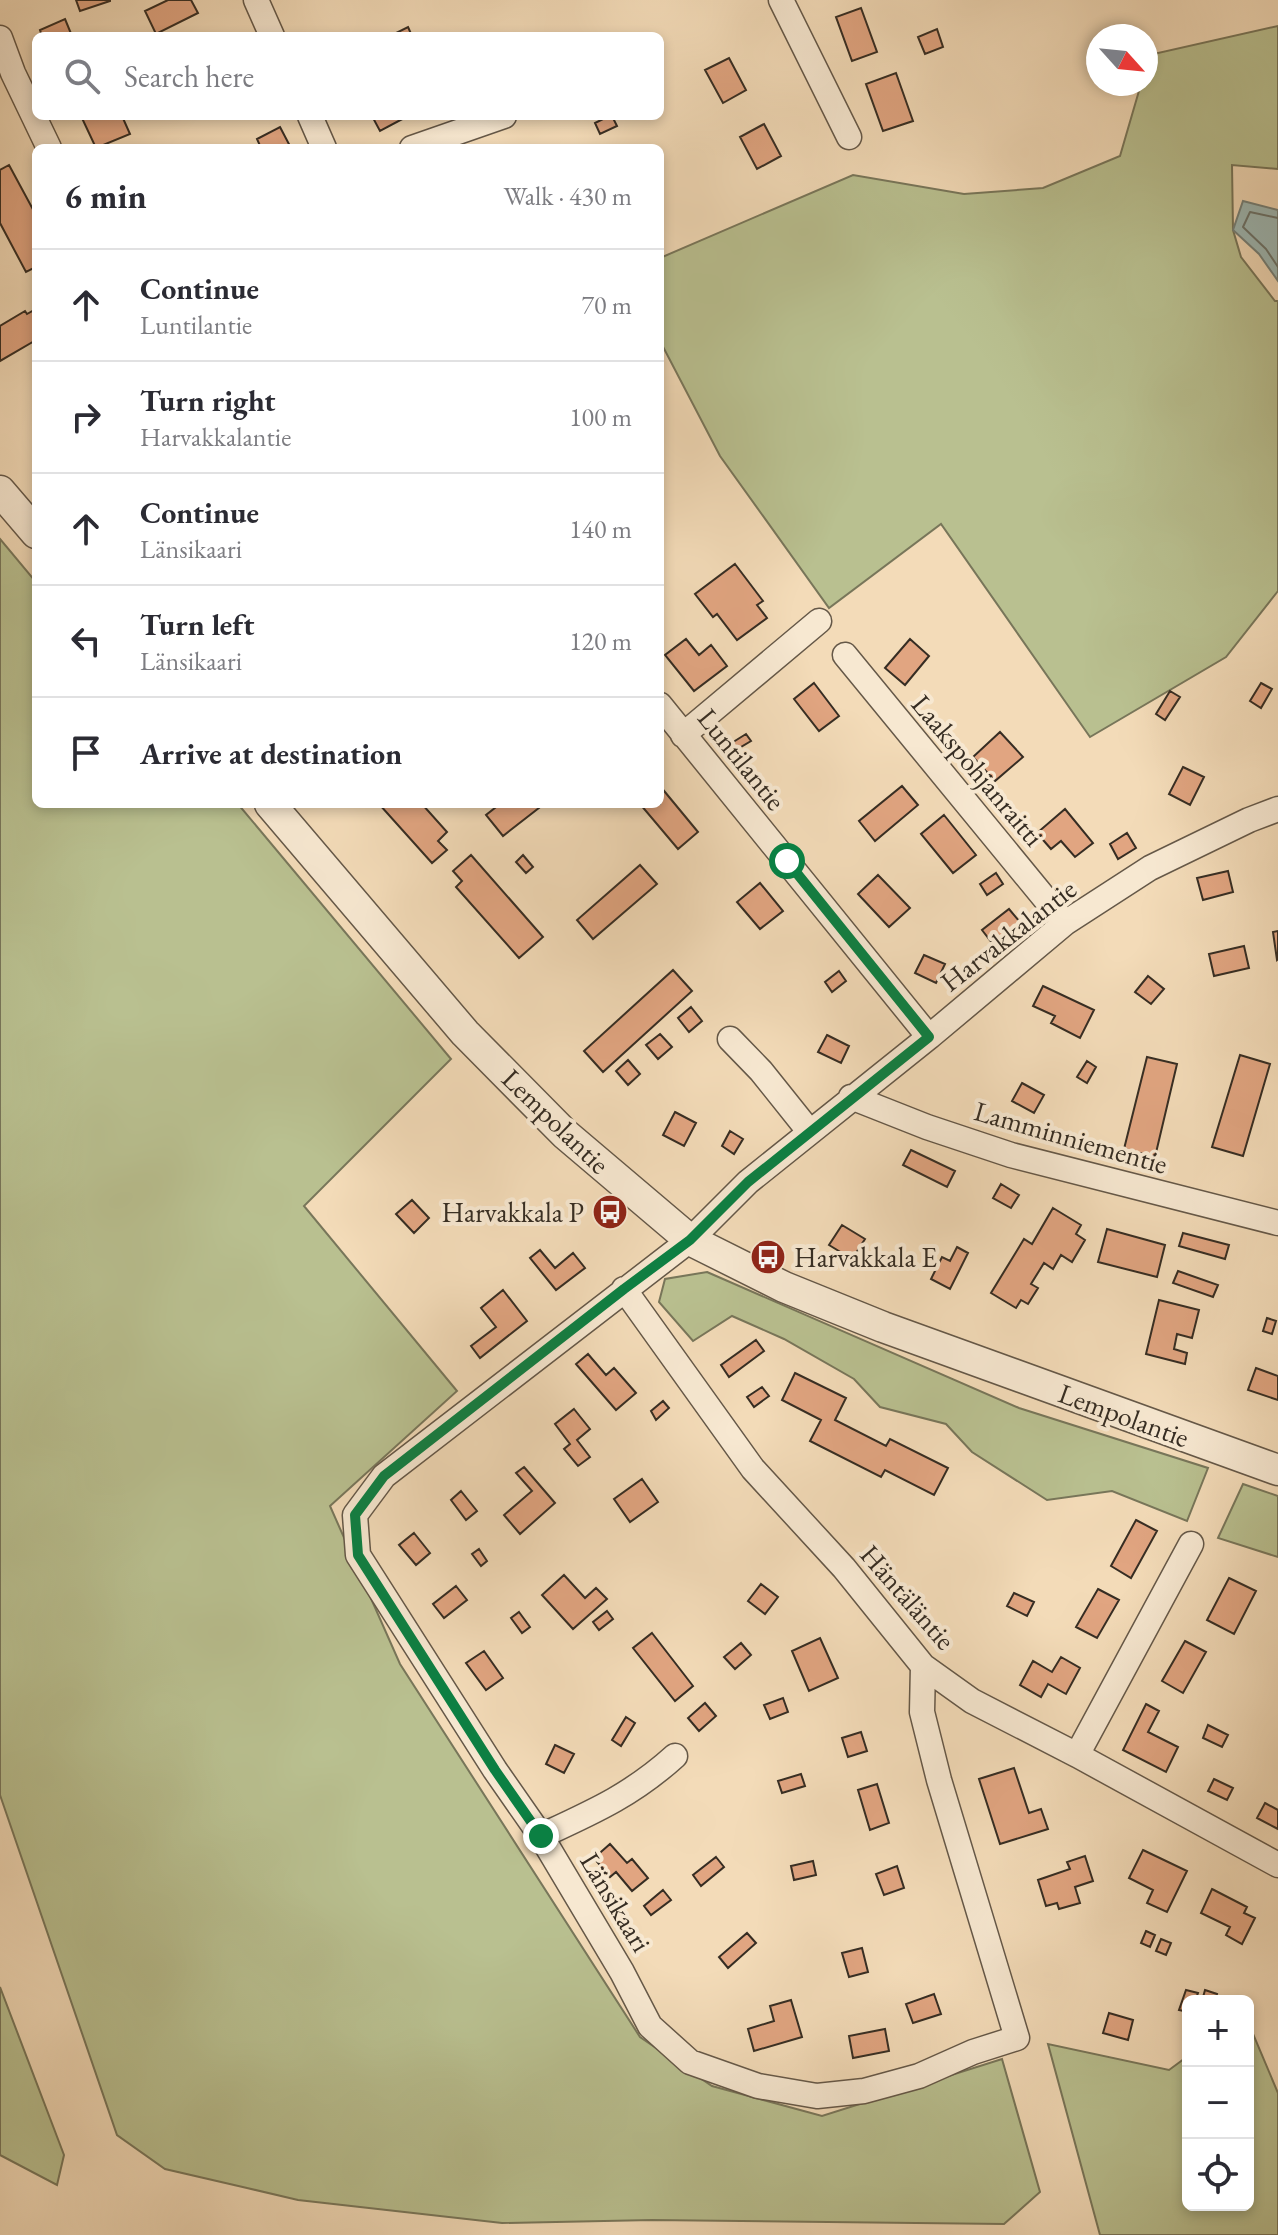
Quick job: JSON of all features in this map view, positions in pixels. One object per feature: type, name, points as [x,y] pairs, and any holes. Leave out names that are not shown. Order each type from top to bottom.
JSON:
[{"type":"street","points":[[256,0],[270,32]]},
{"type":"street","points":[[781,0],[849,137]]},
{"type":"street","points":[[0,38],[32,113]]},
{"type":"street","points":[[36,120],[47,144]]},
{"type":"street","points":[[312,120],[322,144]]},
{"type":"street","points":[[424,144],[492,120]]},
{"type":"street","points":[[0,491],[32,528]]},
{"type":"street","points":[[683,735],[819,621]]},
{"type":"street","name":"Laakspohjanraitti","points":[[845,655],[1065,923]]},
{"type":"street","name":"Luntilantie","points":[[664,710],[929,1037]]},
{"type":"street","name":"Lempolantie","points":[[273,808],[465,1033],[565,1134],[690,1240],[784,1287],[883,1327],[1278,1470]]},
{"type":"street","name":"Harvakkalantie","points":[[690,1240],[748,1182],[1065,923],[1150,868],[1278,809]]},
{"type":"street","points":[[730,1039],[761,1071],[809,1131]]},
{"type":"street","name":"Lamminniementie","points":[[851,1097],[1011,1155],[1278,1223]]},
{"type":"street","name":"Länsikaari","points":[[690,1240],[384,1476],[355,1515],[358,1555],[495,1770],[541,1836],[622,1972],[650,2026],[690,2062],[758,2086],[817,2096],[864,2091],[919,2076],[973,2052],[1017,2038],[939,1780],[922,1712],[923,1666]]},
{"type":"street","name":"Häntäläntie","points":[[624,1289],[753,1469],[844,1568],[923,1666],[972,1701],[1278,1865]]},
{"type":"street","points":[[1077,1755],[1191,1544]]},
{"type":"street","points":[[541,1836],[645,1783],[675,1756]]},
{"type":"green space","points":[[1278,26],[1278,169],[1232,165],[1233,230],[1241,257],[1278,301],[1278,591],[1226,657],[1090,737],[941,524],[829,608],[720,456],[664,349],[664,256],[853,175],[964,194],[1043,188],[1120,156],[1138,96],[1158,96],[1158,53]]},
{"type":"green space","points":[[0,539],[32,577],[32,808],[241,808],[451,1059],[304,1206],[457,1391],[330,1506],[400,1664],[640,2037],[712,2086],[822,2116],[1002,2059],[1040,2192],[1004,2224],[652,2220],[502,2223],[298,2200],[165,2169],[117,2135],[0,1795]]},
{"type":"green space","points":[[707,1272],[1019,1408],[1208,1468],[1187,1521],[1112,1491],[1047,1500],[972,1452],[946,1424],[880,1407],[854,1379],[784,1339],[732,1316],[693,1341],[659,1302],[665,1279]]},
{"type":"green space","points":[[1243,1484],[1278,1496],[1278,1557],[1218,1538]]},
{"type":"green space","points":[[0,1987],[64,2155],[57,2185],[0,2155]]},
{"type":"green space","points":[[1254,2036],[1278,2093],[1278,2235],[1100,2235],[1048,2044],[1169,2070],[1182,2060],[1182,2211],[1254,2211]]},
{"type":"water","points":[[1243,201],[1278,210],[1278,281],[1259,254],[1233,230]]},
{"type":"building","points":[[76,0],[110,0],[110,1],[80,11]]},
{"type":"building","points":[[168,0],[191,0],[198,13],[155,32],[145,11]]},
{"type":"building","points":[[861,8],[877,52],[852,61],[836,17]]},
{"type":"building","points":[[65,19],[70,32],[41,32]]},
{"type":"building","points":[[937,29],[943,47],[925,54],[918,37]]},
{"type":"building","points":[[729,58],[746,90],[723,103],[705,70]]},
{"type":"building","points":[[896,73],[913,121],[883,131],[866,84]]},
{"type":"building","points":[[83,120],[124,120],[130,134],[106,144],[94,144]]},
{"type":"building","points":[[374,120],[401,120],[380,131]]},
{"type":"building","points":[[614,120],[617,126],[600,134],[595,123]]},
{"type":"building","points":[[764,124],[781,156],[757,169],[740,137]]},
{"type":"building","points":[[280,127],[289,144],[259,144],[257,139]]},
{"type":"building","points":[[9,165],[32,208],[32,269],[26,272],[0,223],[0,170]]},
{"type":"building","points":[[25,311],[27,314],[32,311],[32,342],[0,361],[0,326]]},
{"type":"building","points":[[735,564],[763,601],[757,605],[767,618],[737,640],[717,614],[713,617],[695,594]]},
{"type":"building","points":[[686,639],[699,655],[711,645],[727,666],[694,691],[665,655]]},
{"type":"building","points":[[910,639],[929,656],[905,685],[885,668]]},
{"type":"building","points":[[814,683],[839,716],[819,731],[794,699]]},
{"type":"building","points":[[1261,683],[1272,689],[1261,708],[1250,701]]},
{"type":"building","points":[[1170,691],[1180,697],[1165,720],[1156,714]]},
{"type":"building","points":[[1000,732],[1023,757],[995,781],[973,757]]},
{"type":"building","points":[[746,734],[751,741],[734,751],[730,744]]},
{"type":"building","points":[[1183,767],[1204,777],[1190,805],[1169,794]]},
{"type":"building","points":[[902,786],[918,805],[875,841],[859,821]]},
{"type":"building","points":[[664,791],[698,832],[678,849],[643,808],[664,808]]},
{"type":"building","points":[[383,808],[426,808],[447,832],[438,841],[447,850],[432,863]]},
{"type":"building","points":[[495,808],[539,808],[503,836],[486,815]]},
{"type":"building","points":[[1065,809],[1093,843],[1075,857],[1061,841],[1051,849],[1037,833]]},
{"type":"building","points":[[944,815],[976,855],[953,873],[921,834]]},
{"type":"building","points":[[1127,833],[1136,848],[1118,859],[1110,844]]},
{"type":"building","points":[[471,855],[543,937],[519,958],[456,887],[462,881],[453,871]]},
{"type":"building","points":[[523,855],[533,867],[526,873],[516,862]]},
{"type":"building","points":[[640,865],[657,884],[593,939],[577,920]]},
{"type":"building","points":[[1228,871],[1233,892],[1203,900],[1197,878]]},
{"type":"building","points":[[996,873],[1003,884],[987,895],[980,884]]},
{"type":"building","points":[[878,875],[910,908],[889,927],[858,894]]},
{"type":"building","points":[[760,883],[783,911],[760,929],[737,902]]},
{"type":"building","points":[[1009,909],[1024,927],[996,948],[982,930]]},
{"type":"building","points":[[1278,931],[1278,959],[1277,960],[1273,932]]},
{"type":"building","points":[[1244,946],[1249,968],[1214,976],[1209,954]]},
{"type":"building","points":[[924,955],[945,964],[936,983],[915,973]]},
{"type":"building","points":[[673,970],[692,991],[603,1072],[584,1051]]},
{"type":"building","points":[[839,971],[846,981],[832,992],[825,982]]},
{"type":"building","points":[[1148,976],[1164,989],[1151,1004],[1135,992]]},
{"type":"building","points":[[1043,986],[1094,1010],[1080,1038],[1051,1023],[1055,1016],[1033,1006]]},
{"type":"building","points":[[691,1007],[702,1021],[689,1032],[678,1018]]},
{"type":"building","points":[[660,1034],[672,1047],[658,1059],[646,1045]]},
{"type":"building","points":[[827,1035],[849,1046],[841,1063],[818,1052]]},
{"type":"building","points":[[1240,1055],[1270,1064],[1243,1156],[1212,1147]]},
{"type":"building","points":[[1147,1057],[1177,1064],[1155,1157],[1124,1149]]},
{"type":"building","points":[[628,1060],[640,1074],[628,1085],[616,1071]]},
{"type":"building","points":[[1087,1061],[1096,1067],[1087,1083],[1077,1077]]},
{"type":"building","points":[[1022,1083],[1044,1095],[1034,1113],[1012,1101]]},
{"type":"building","points":[[675,1112],[696,1123],[684,1146],[663,1135]]},
{"type":"building","points":[[730,1131],[743,1139],[734,1154],[722,1146]]},
{"type":"building","points":[[911,1150],[955,1171],[947,1187],[903,1165]]},
{"type":"building","points":[[1001,1184],[1019,1195],[1011,1208],[993,1198]]},
{"type":"building","points":[[412,1200],[429,1218],[414,1233],[396,1214]]},
{"type":"building","points":[[1053,1208],[1081,1225],[1076,1234],[1085,1240],[1072,1262],[1061,1255],[1053,1269],[1044,1263],[1031,1284],[1038,1288],[1028,1304],[1021,1300],[1016,1308],[991,1293],[1024,1239],[1032,1244]]},
{"type":"building","points":[[842,1225],[865,1239],[852,1259],[829,1245]]},
{"type":"building","points":[[1107,1229],[1165,1245],[1157,1277],[1098,1262]]},
{"type":"building","points":[[1183,1233],[1229,1245],[1225,1259],[1179,1246]]},
{"type":"building","points":[[957,1247],[968,1253],[950,1289],[931,1279],[942,1257],[950,1261]]},
{"type":"building","points":[[540,1250],[555,1268],[573,1253],[585,1268],[556,1290],[530,1258]]},
{"type":"building","points":[[1178,1271],[1218,1285],[1213,1297],[1173,1283]]},
{"type":"building","points":[[503,1290],[527,1321],[480,1358],[471,1346],[496,1327],[481,1308]]},
{"type":"building","points":[[1159,1300],[1199,1310],[1192,1338],[1177,1334],[1174,1349],[1187,1353],[1185,1364],[1146,1354]]},
{"type":"building","points":[[1267,1318],[1276,1321],[1272,1334],[1263,1331]]},
{"type":"building","points":[[756,1340],[764,1351],[729,1377],[721,1365]]},
{"type":"building","points":[[588,1354],[606,1375],[614,1368],[636,1393],[616,1410],[576,1364]]},
{"type":"building","points":[[1256,1368],[1278,1376],[1278,1400],[1248,1390]]},
{"type":"building","points":[[795,1373],[846,1398],[835,1420],[886,1446],[890,1439],[948,1468],[934,1495],[885,1470],[881,1477],[810,1441],[821,1420],[782,1400]]},
{"type":"building","points":[[762,1387],[769,1396],[754,1407],[747,1397]]},
{"type":"building","points":[[663,1401],[669,1408],[656,1420],[651,1411]]},
{"type":"building","points":[[574,1409],[590,1429],[577,1440],[590,1457],[578,1466],[564,1449],[570,1444],[555,1424]]},
{"type":"building","points":[[524,1467],[555,1503],[520,1534],[504,1515],[532,1491],[516,1473]]},
{"type":"building","points":[[642,1479],[658,1502],[630,1522],[614,1499]]},
{"type":"building","points":[[461,1491],[477,1511],[466,1520],[451,1500]]},
{"type":"building","points":[[1136,1520],[1157,1531],[1131,1578],[1111,1566]]},
{"type":"building","points":[[414,1533],[430,1553],[416,1565],[399,1545]]},
{"type":"building","points":[[479,1549],[487,1561],[481,1566],[472,1554]]},
{"type":"building","points":[[564,1575],[585,1598],[596,1588],[607,1599],[573,1629],[542,1595]]},
{"type":"building","points":[[1229,1578],[1256,1591],[1234,1634],[1207,1620]]},
{"type":"building","points":[[761,1584],[778,1597],[765,1614],[748,1601]]},
{"type":"building","points":[[456,1586],[467,1600],[444,1618],[433,1604]]},
{"type":"building","points":[[1098,1589],[1119,1600],[1097,1638],[1076,1627]]},
{"type":"building","points":[[1014,1593],[1034,1602],[1027,1616],[1007,1606]]},
{"type":"building","points":[[607,1611],[613,1619],[599,1630],[593,1622]]},
{"type":"building","points":[[519,1612],[530,1627],[522,1633],[511,1618]]},
{"type":"building","points":[[652,1633],[693,1686],[675,1701],[633,1648]]},
{"type":"building","points":[[820,1638],[838,1678],[809,1691],[792,1651]]},
{"type":"building","points":[[1185,1641],[1206,1652],[1183,1693],[1162,1681]]},
{"type":"building","points":[[741,1643],[751,1655],[735,1669],[724,1657]]},
{"type":"building","points":[[484,1651],[503,1678],[486,1690],[466,1663]]},
{"type":"building","points":[[1061,1657],[1080,1668],[1066,1694],[1048,1684],[1041,1697],[1020,1685],[1033,1661],[1052,1672]]},
{"type":"building","points":[[783,1698],[788,1712],[770,1719],[764,1705]]},
{"type":"building","points":[[705,1703],[716,1716],[699,1731],[688,1718]]},
{"type":"building","points":[[1146,1704],[1159,1711],[1148,1732],[1178,1747],[1166,1772],[1123,1750]]},
{"type":"building","points":[[626,1717],[635,1723],[621,1746],[612,1740]]},
{"type":"building","points":[[1208,1725],[1228,1735],[1222,1747],[1203,1738]]},
{"type":"building","points":[[861,1732],[867,1751],[848,1757],[842,1738]]},
{"type":"building","points":[[555,1745],[574,1754],[564,1773],[546,1764]]},
{"type":"building","points":[[1014,1768],[1029,1813],[1041,1809],[1048,1829],[1000,1844],[979,1779]]},
{"type":"building","points":[[801,1774],[805,1786],[782,1793],[778,1781]]},
{"type":"building","points":[[1214,1779],[1233,1788],[1227,1800],[1208,1791]]},
{"type":"building","points":[[877,1784],[889,1823],[870,1830],[858,1790]]},
{"type":"building","points":[[1265,1803],[1278,1810],[1278,1829],[1257,1818]]},
{"type":"building","points":[[610,1844],[627,1863],[632,1859],[648,1878],[632,1891],[616,1872],[610,1877],[594,1858]]},
{"type":"building","points":[[1143,1850],[1187,1871],[1167,1912],[1147,1903],[1153,1890],[1129,1878]]},
{"type":"building","points":[[1085,1856],[1093,1881],[1075,1887],[1080,1903],[1059,1909],[1057,1903],[1046,1906],[1038,1880],[1070,1869],[1067,1862]]},
{"type":"building","points":[[716,1857],[724,1867],[701,1886],[693,1875]]},
{"type":"building","points":[[813,1861],[816,1875],[794,1880],[791,1866]]},
{"type":"building","points":[[897,1866],[904,1888],[884,1895],[876,1874]]},
{"type":"building","points":[[1212,1889],[1247,1907],[1244,1913],[1255,1918],[1242,1944],[1226,1935],[1230,1927],[1201,1913]]},
{"type":"building","points":[[663,1890],[671,1900],[651,1915],[644,1906]]},
{"type":"building","points":[[1146,1931],[1155,1935],[1150,1947],[1141,1943]]},
{"type":"building","points":[[747,1933],[756,1943],[728,1968],[719,1957]]},
{"type":"building","points":[[1161,1939],[1171,1943],[1166,1955],[1156,1951]]},
{"type":"building","points":[[862,1948],[868,1972],[849,1977],[842,1953]]},
{"type":"building","points":[[1186,1990],[1198,1993],[1197,1995],[1184,1995]]},
{"type":"building","points":[[934,1994],[941,2014],[913,2023],[906,2004]]},
{"type":"building","points":[[791,2000],[802,2037],[754,2051],[748,2029],[774,2021],[770,2006]]},
{"type":"building","points":[[1109,2013],[1133,2020],[1128,2040],[1103,2033]]},
{"type":"building","points":[[885,2029],[889,2051],[853,2058],[849,2036]]},
{"type":"place","name":"Harvakkala P","points":[[610,1212]]},
{"type":"place","name":"Harvakkala E","points":[[768,1257]]},
{"type":"route","points":[[541,1836],[495,1770],[358,1555],[355,1515],[384,1476],[690,1240],[748,1182],[929,1037],[787,861]]}]
